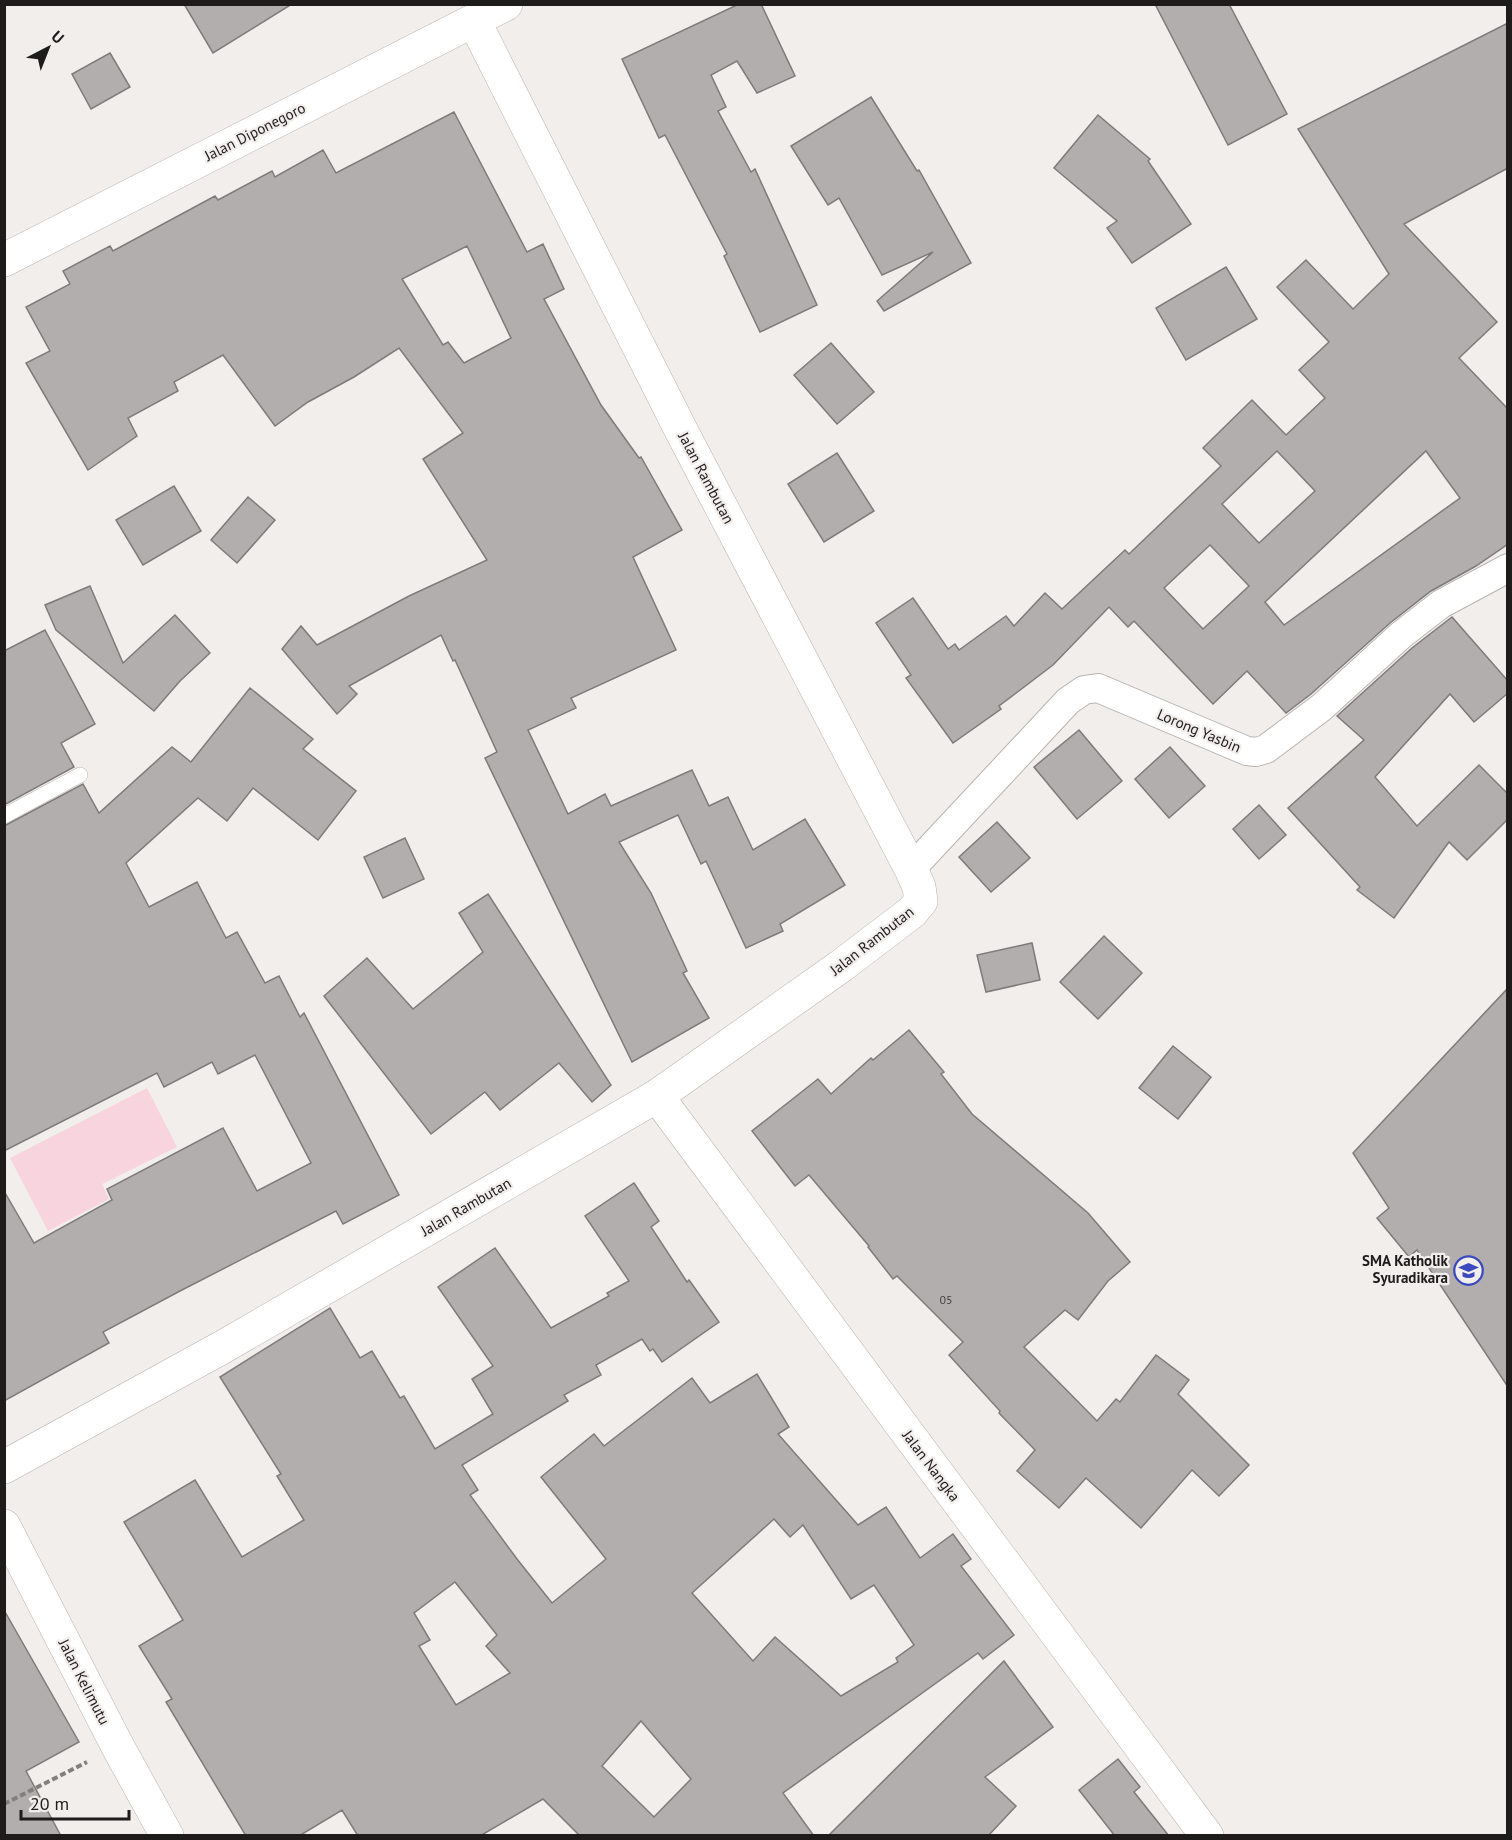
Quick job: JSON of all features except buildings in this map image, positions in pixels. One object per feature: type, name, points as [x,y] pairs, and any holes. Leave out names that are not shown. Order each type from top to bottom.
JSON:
[{"type":"street","name":"Jalan Diponegoro","points":[[4,260],[506,4]]},
{"type":"street","name":"Jalan Rambutan","points":[[4,1467],[221,1348],[657,1096],[841,966],[912,912],[921,901],[911,869],[683,434],[474,21]]},
{"type":"street","name":"Lorong Yasbin","points":[[911,869],[1068,700],[1084,690],[1098,688],[1246,751],[1256,752],[1266,749],[1323,707],[1401,635],[1441,604],[1508,568]]},
{"type":"street","name":"Jalan Nangka","points":[[657,1096],[1207,1836]]},
{"type":"street","name":"Jalan Kelimutu","points":[[4,1526],[118,1747],[167,1836]]},
{"type":"lane","points":[[4,816],[80,775]]},
{"type":"path","points":[[4,1804],[118,1747]]},
{"type":"shaded area","points":[[147,1088],[177,1147],[102,1184],[109,1199],[48,1231],[10,1158]]},
{"type":"place","name":"SMA Katholik Syuradikara","points":[[1469,1270]]}]
